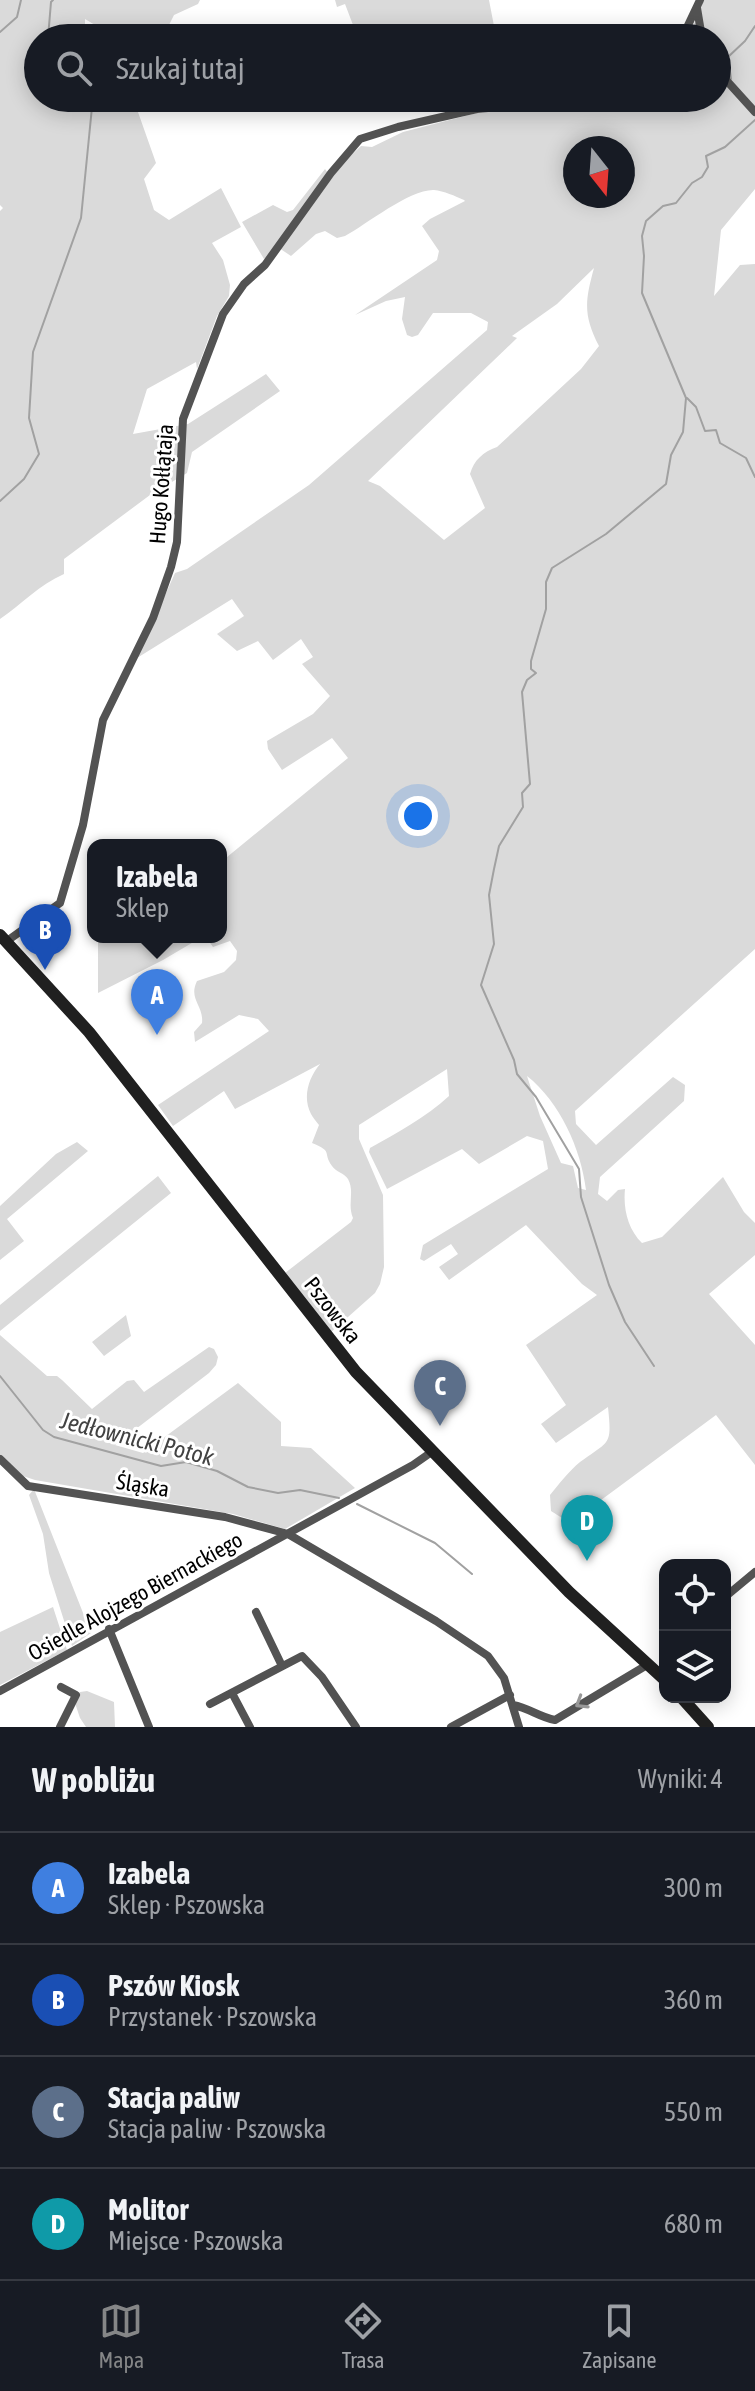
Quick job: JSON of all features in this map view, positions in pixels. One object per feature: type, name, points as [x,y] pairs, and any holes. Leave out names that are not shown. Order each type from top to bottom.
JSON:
[{"type":"main road","name":"Pszowska","points":[[3,938],[89,1032],[356,1372],[569,1592],[647,1665],[659,1672]]},
{"type":"main road","points":[[686,1703],[708,1727]]},
{"type":"street","points":[[689,24],[698,4]]},
{"type":"street","points":[[698,4],[700,24]]},
{"type":"street","points":[[731,85],[755,112]]},
{"type":"street","name":"Hugo Kołłątaja","points":[[3,938],[60,903],[83,825],[103,720],[153,618],[171,567],[177,542],[183,419],[223,314],[244,284],[265,265],[331,173],[360,139],[464,112]]},
{"type":"street","points":[[288,1534],[433,1451]]},
{"type":"street","name":"Śląska","points":[[0,1459],[28,1486],[225,1517],[288,1534],[436,1621],[488,1656],[504,1678],[519,1727]]},
{"type":"street","name":"Osiedle Alojzego Biernackiego","points":[[0,1691],[288,1534]]},
{"type":"street","points":[[731,1592],[755,1572]]},
{"type":"street","points":[[256,1612],[282,1666]]},
{"type":"street","points":[[109,1629],[149,1727]]},
{"type":"street","points":[[210,1704],[302,1656],[322,1677],[356,1727]]},
{"type":"street","points":[[451,1727],[512,1700],[542,1718],[555,1720],[647,1665]]},
{"type":"street","name":"Osiedle Alojzego Biernackiego","points":[[60,1727],[76,1695],[61,1687]]},
{"type":"street","points":[[232,1693],[250,1727]]},
{"type":"shaded area","points":[[0,0],[200,0],[198,4],[174,15],[170,24],[94,24],[85,19],[85,24],[24,24],[24,112],[138,112],[156,163],[144,179],[154,210],[169,220],[221,188],[241,227],[212,243],[223,260],[230,285],[229,296],[217,316],[197,369],[196,362],[147,389],[133,434],[188,424],[266,374],[280,391],[192,452],[187,473],[150,495],[64,559],[64,574],[0,619],[0,211],[3,208],[0,205]]},
{"type":"shaded area","points":[[335,0],[489,0],[494,24],[353,24],[345,4],[337,7]]},
{"type":"shaded area","points":[[704,0],[755,0],[755,189],[721,230],[714,296],[740,265],[755,264],[755,949],[575,1111],[576,1124],[596,1145],[673,1077],[685,1085],[684,1101],[600,1177],[598,1194],[607,1201],[618,1190],[625,1189],[628,1218],[642,1243],[662,1237],[723,1177],[744,1212],[755,1223],[755,1255],[709,1294],[755,1345],[755,1465],[716,1415],[570,1523],[551,1511],[550,1495],[576,1466],[607,1441],[610,1429],[608,1407],[556,1443],[541,1424],[566,1405],[526,1345],[597,1295],[582,1284],[526,1225],[449,1280],[439,1267],[458,1254],[451,1244],[424,1261],[420,1259],[423,1245],[548,1169],[543,1141],[527,1136],[479,1164],[462,1149],[387,1189],[369,1152],[370,1148],[421,1118],[449,1096],[447,1069],[359,1125],[359,1139],[383,1195],[384,1267],[375,1293],[330,1333],[285,1273],[353,1218],[348,1179],[332,1166],[325,1151],[312,1143],[319,1125],[308,1108],[307,1094],[310,1081],[320,1064],[235,1109],[224,1091],[173,1126],[158,1105],[269,1031],[258,1019],[239,1015],[195,1042],[194,1032],[202,1023],[194,993],[197,981],[224,972],[236,960],[237,951],[230,941],[227,942],[227,857],[348,758],[332,738],[282,770],[268,749],[267,741],[313,714],[330,696],[302,664],[313,657],[301,639],[273,660],[258,641],[237,651],[217,634],[244,616],[232,599],[137,658],[175,573],[187,569],[309,485],[487,330],[488,322],[471,313],[433,313],[418,335],[407,335],[402,319],[405,297],[386,301],[355,315],[437,260],[439,251],[422,226],[465,201],[453,195],[442,191],[424,191],[401,201],[345,236],[337,238],[325,231],[316,234],[291,256],[279,248],[345,161],[361,146],[372,147],[403,132],[487,112],[731,112],[731,24],[694,24]],"holes":[[[594,268],[588,316],[599,346],[581,369],[497,447],[477,461],[470,474],[485,508],[444,540],[380,486],[368,481],[517,338],[512,336],[557,304]],[[527,1076],[539,1087],[567,1127],[586,1190],[578,1188],[573,1166],[561,1163],[540,1116]]]},
{"type":"shaded area","points":[[325,169],[328,173],[264,259],[242,222],[273,205],[287,212],[293,210]]},
{"type":"shaded area","points":[[98,943],[192,943],[163,960],[98,993]]},
{"type":"shaded area","points":[[77,1142],[88,1151],[7,1219],[24,1241],[0,1260],[0,1206],[56,1154]]},
{"type":"shaded area","points":[[158,1176],[171,1193],[0,1331],[0,1305]]},
{"type":"shaded area","points":[[126,1315],[131,1336],[104,1356],[92,1342]]},
{"type":"shaded area","points":[[0,1335],[47,1376],[57,1376],[62,1380],[92,1409],[127,1381],[134,1380],[144,1392],[209,1347],[214,1349],[218,1357],[209,1373],[115,1445],[143,1453],[238,1383],[281,1422],[281,1446],[311,1448],[355,1488],[285,1529],[233,1514],[23,1476],[0,1454]]},
{"type":"shaded area","points":[[34,1489],[91,1633],[72,1646],[49,1573],[43,1534],[29,1495]]},
{"type":"shaded area","points":[[53,1607],[67,1650],[0,1685],[0,1632]]},
{"type":"shaded area","points":[[87,1691],[114,1702],[115,1727],[86,1727],[75,1703],[80,1692]]},
{"type":"waterway","points":[[0,32],[17,17],[21,0]]},
{"type":"waterway","points":[[49,24],[53,0]]},
{"type":"waterway","points":[[731,54],[755,26]]},
{"type":"waterway","points":[[0,501],[24,479],[39,454],[29,418],[33,352],[81,218],[92,112]]},
{"type":"waterway","points":[[654,1366],[625,1322],[609,1285],[581,1197],[579,1169],[536,1097],[517,1074],[514,1060],[481,985],[494,944],[489,895],[499,846],[523,807],[522,793],[530,784],[522,692],[527,680],[536,673],[531,669],[531,661],[546,609],[546,582],[552,568],[606,534],[666,484],[671,455],[683,432],[686,398],[642,293],[642,236],[646,221],[663,206],[676,203],[692,183],[702,177],[708,167],[706,156],[725,147],[755,120]]},
{"type":"waterway","points":[[687,398],[696,407],[705,431],[716,430],[720,443],[746,458],[755,477]]},
{"type":"waterway","name":"Jedłownicki Potok","points":[[0,1376],[43,1430],[54,1437],[161,1466],[186,1462],[217,1471],[248,1487],[278,1493],[300,1490],[339,1498]]},
{"type":"waterway","points":[[357,1504],[435,1543],[472,1574]]},
{"type":"place","name":"Pszów Kiosk","points":[[45,970]]},
{"type":"place","name":"Izabela","points":[[157,1035]]},
{"type":"place","name":"Stacja paliw","points":[[440,1426]]},
{"type":"place","name":"Molitor","points":[[587,1561]]}]
